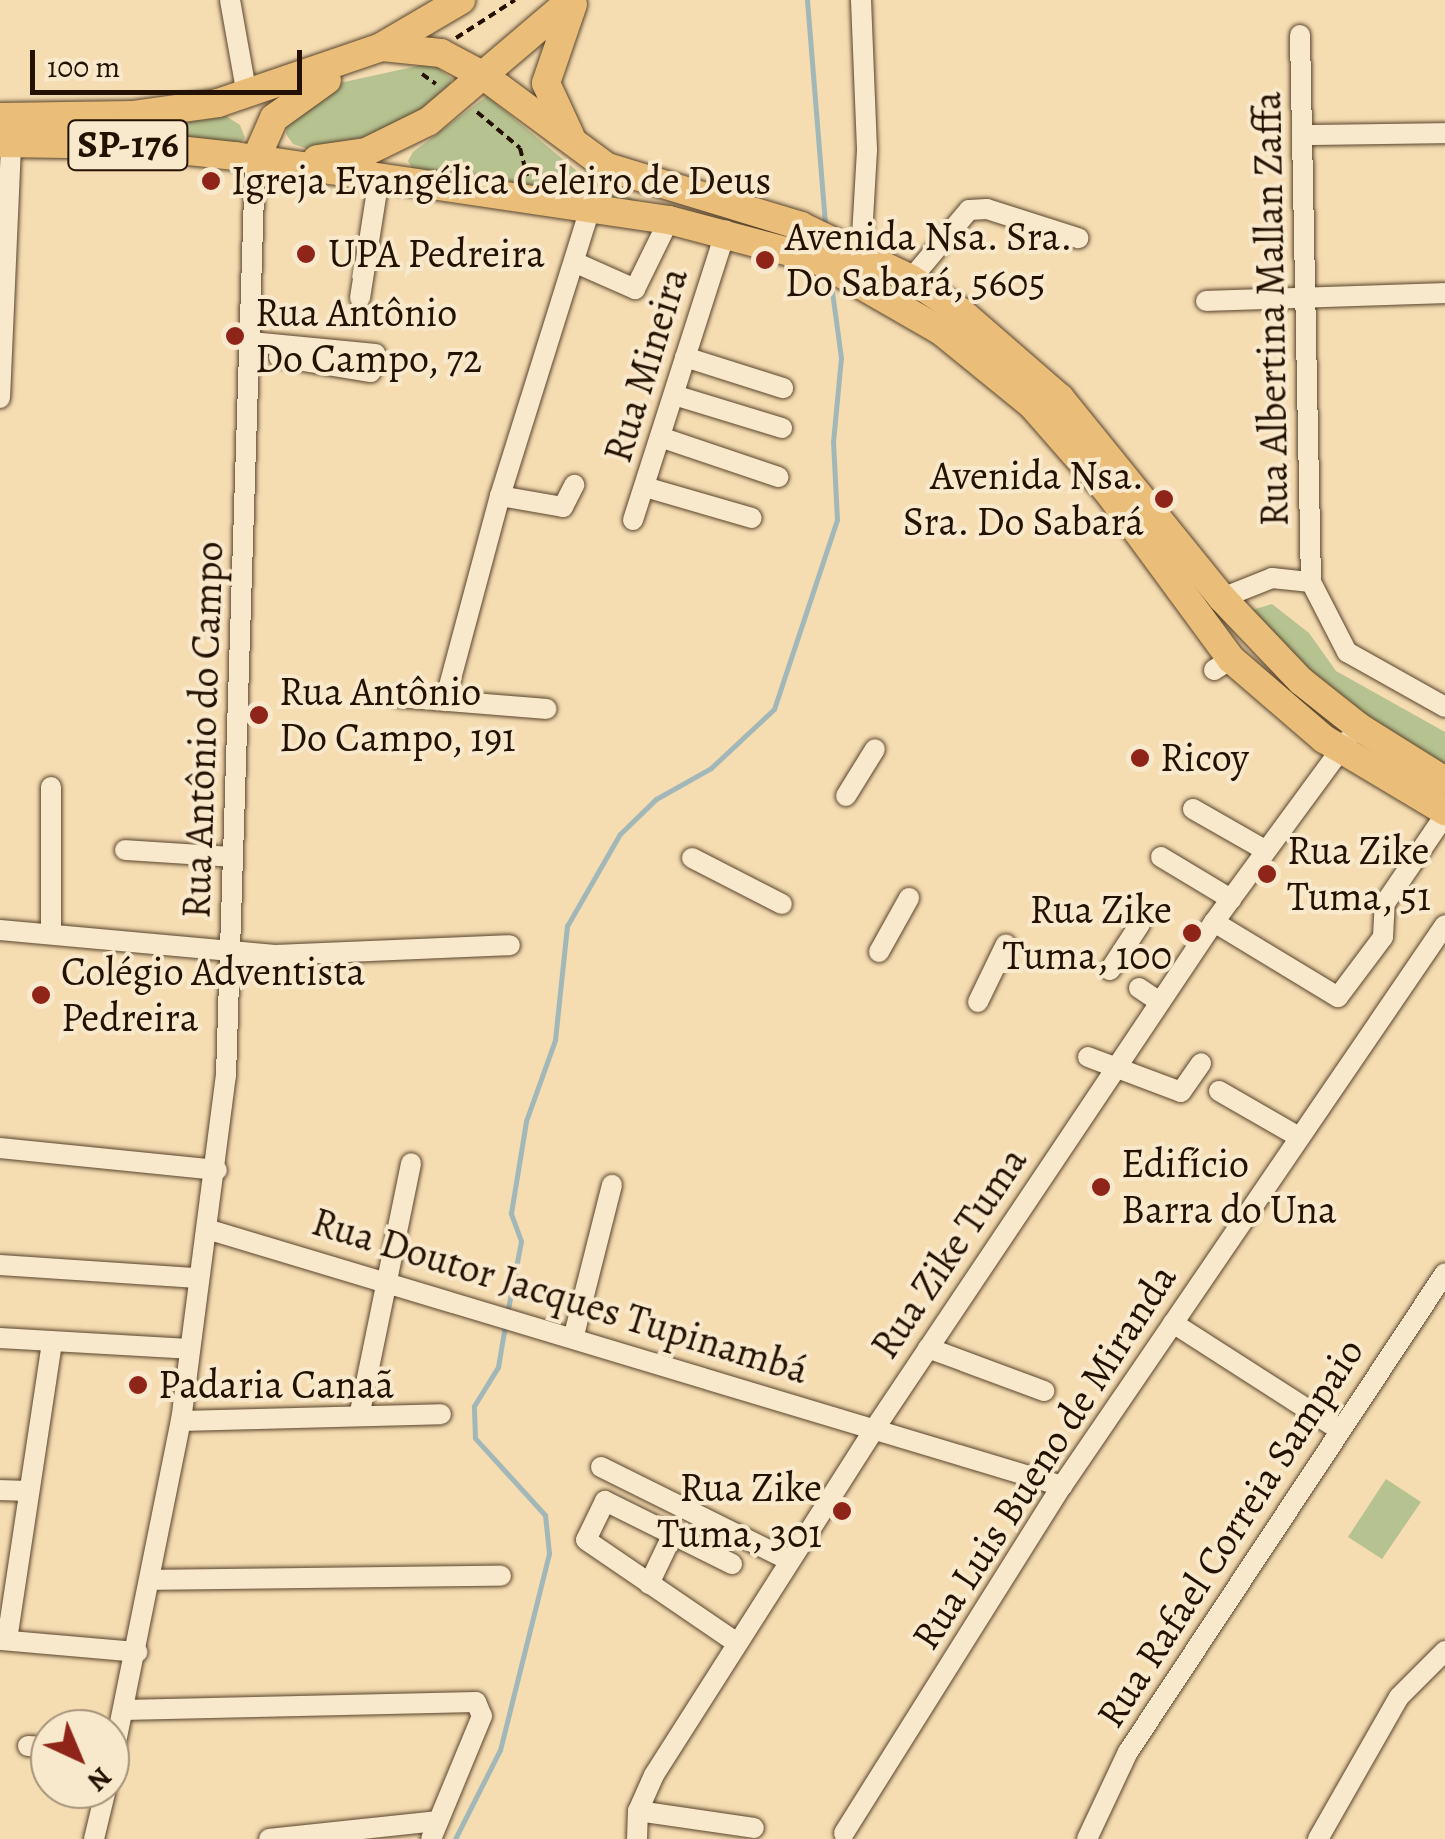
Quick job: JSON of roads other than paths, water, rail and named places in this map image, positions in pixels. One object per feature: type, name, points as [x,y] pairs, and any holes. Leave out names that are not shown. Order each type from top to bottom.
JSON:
[{"type":"main road","points":[[255,161],[261,137],[285,105],[461,0]]},
{"type":"main road","points":[[255,161],[338,159],[393,142],[484,76],[573,0]]},
{"type":"main road","points":[[573,0],[546,84],[578,149]]},
{"type":"main road","name":"SP-176","points":[[4,134],[248,95],[382,47]]},
{"type":"main road","points":[[382,47],[441,53],[484,76],[578,149],[633,180],[802,226],[911,279],[961,312],[1060,398],[1222,598],[1301,680],[1359,728],[1445,781]]},
{"type":"main road","name":"SP-176","points":[[4,134],[255,161]]},
{"type":"main road","points":[[255,161],[726,231],[816,259],[878,290],[983,362],[1068,443],[1222,665],[1340,749],[1445,813]]},
{"type":"street","points":[[230,0],[248,95]]},
{"type":"street","points":[[861,0],[867,150],[861,253]]},
{"type":"street","name":"Rua Albertina Mallan Zaffa","points":[[1300,35],[1305,134],[1311,582]]},
{"type":"street","points":[[1305,134],[1445,133]]},
{"type":"street","points":[[0,398],[4,134]]},
{"type":"street","name":"Rua Antônio do Campo","points":[[124,1709],[181,1420],[198,1278],[210,1230],[218,1170],[230,950],[255,161]]},
{"type":"street","points":[[360,298],[379,178]]},
{"type":"street","points":[[446,690],[500,496],[590,208]]},
{"type":"street","points":[[911,279],[969,210],[987,209],[1078,238]]},
{"type":"street","points":[[574,262],[635,289],[668,220]]},
{"type":"street","name":"Rua Mineira","points":[[633,520],[726,231]]},
{"type":"street","points":[[1206,301],[1445,294]]},
{"type":"street","points":[[251,348],[373,363]]},
{"type":"street","points":[[685,357],[783,388]]},
{"type":"street","points":[[674,395],[782,428]]},
{"type":"street","points":[[660,437],[778,477]]},
{"type":"street","points":[[500,496],[564,508],[574,485]]},
{"type":"street","points":[[645,486],[752,518]]},
{"type":"street","points":[[1222,598],[1272,578],[1311,582],[1347,652],[1445,707]]},
{"type":"street","points":[[399,697],[446,690],[547,709]]},
{"type":"street","name":"Rua Zike Tuma","points":[[637,1839],[638,1812],[737,1643],[875,1428],[1214,922],[1359,728]]},
{"type":"street","points":[[846,796],[875,749]]},
{"type":"street","points":[[51,933],[52,787]]},
{"type":"street","points":[[1193,809],[1265,850]]},
{"type":"street","points":[[1214,922],[1338,997],[1383,938],[1386,903],[1445,813]]},
{"type":"street","points":[[125,850],[233,857]]},
{"type":"street","points":[[1162,857],[1231,898]]},
{"type":"street","points":[[692,858],[782,904]]},
{"type":"street","points":[[879,952],[910,898]]},
{"type":"street","points":[[1110,970],[1140,924]]},
{"type":"street","name":"Rua Luis Bueno de Miranda","points":[[844,1833],[1062,1486],[1445,925]]},
{"type":"street","points":[[0,930],[276,955],[510,945]]},
{"type":"street","points":[[978,1002],[1006,944]]},
{"type":"street","points":[[1139,988],[1160,1002]]},
{"type":"street","points":[[1088,1057],[1112,1071],[1180,1092],[1201,1062]]},
{"type":"street","points":[[1220,1090],[1299,1136]]},
{"type":"street","points":[[0,1148],[218,1170]]},
{"type":"street","points":[[360,1412],[411,1163]]},
{"type":"street","points":[[574,1335],[612,1185]]},
{"type":"street","name":"Rua Doutor Jacques Tupinambá","points":[[210,1230],[386,1278],[1062,1486]]},
{"type":"street","points":[[0,1266],[198,1278]]},
{"type":"street","name":"Rua Rafael Correia Sampaio","points":[[1087,1839],[1128,1752],[1338,1429],[1445,1273]]},
{"type":"street","points":[[1173,1323],[1338,1429]]},
{"type":"street","points":[[0,1338],[188,1350]]},
{"type":"street","points":[[52,1341],[4,1640],[136,1652]]},
{"type":"street","points":[[928,1348],[1044,1391]]},
{"type":"street","points":[[181,1420],[360,1412],[441,1414]]},
{"type":"street","points":[[601,1467],[790,1562]]},
{"type":"street","points":[[0,1490],[26,1491]]},
{"type":"street","points":[[732,1564],[602,1503],[587,1543],[737,1643]]},
{"type":"street","points":[[649,1584],[673,1534]]},
{"type":"street","points":[[152,1580],[501,1576]]},
{"type":"street","points":[[1318,1839],[1399,1697],[1445,1651]]},
{"type":"street","points":[[130,1710],[476,1702],[482,1716],[434,1830],[270,1839]]},
{"type":"street","points":[[94,1839],[101,1809]]},
{"type":"street","points":[[638,1812],[754,1828]]},
{"type":"waterway","points":[[807,0],[825,226]]},
{"type":"waterway","points":[[507,1314],[521,1241],[511,1213],[526,1121],[555,1040],[567,926],[620,834],[656,799],[711,768],[774,709],[837,520],[833,442],[841,358],[830,277]]},
{"type":"waterway","points":[[455,1839],[500,1750],[549,1553],[545,1515],[475,1438],[474,1406],[498,1367],[505,1325]]},
{"type":"place","name":"Igreja Evangélica Celeiro de Deus","points":[[211,181]]},
{"type":"place","name":"UPA Pedreira","points":[[306,254]]},
{"type":"place","name":"Avenida Nsa. Sra. Do Sabará, 5605","points":[[765,260]]},
{"type":"place","name":"Rua Antônio Do Campo, 72","points":[[235,336]]},
{"type":"place","name":"Avenida Nsa. Sra. Do Sabará","points":[[1164,499]]},
{"type":"place","name":"Rua Antônio Do Campo, 191","points":[[259,715]]},
{"type":"place","name":"Ricoy","points":[[1140,758]]},
{"type":"place","name":"Rua Zike Tuma, 51","points":[[1267,874]]},
{"type":"place","name":"Rua Zike Tuma, 100","points":[[1192,933]]},
{"type":"place","name":"Colégio Adventista Pedreira","points":[[41,995]]},
{"type":"place","name":"Edifício Barra do Una","points":[[1101,1187]]},
{"type":"place","name":"Padaria Canaã","points":[[138,1385]]},
{"type":"place","name":"Rua Zike Tuma, 301","points":[[842,1511]]}]
